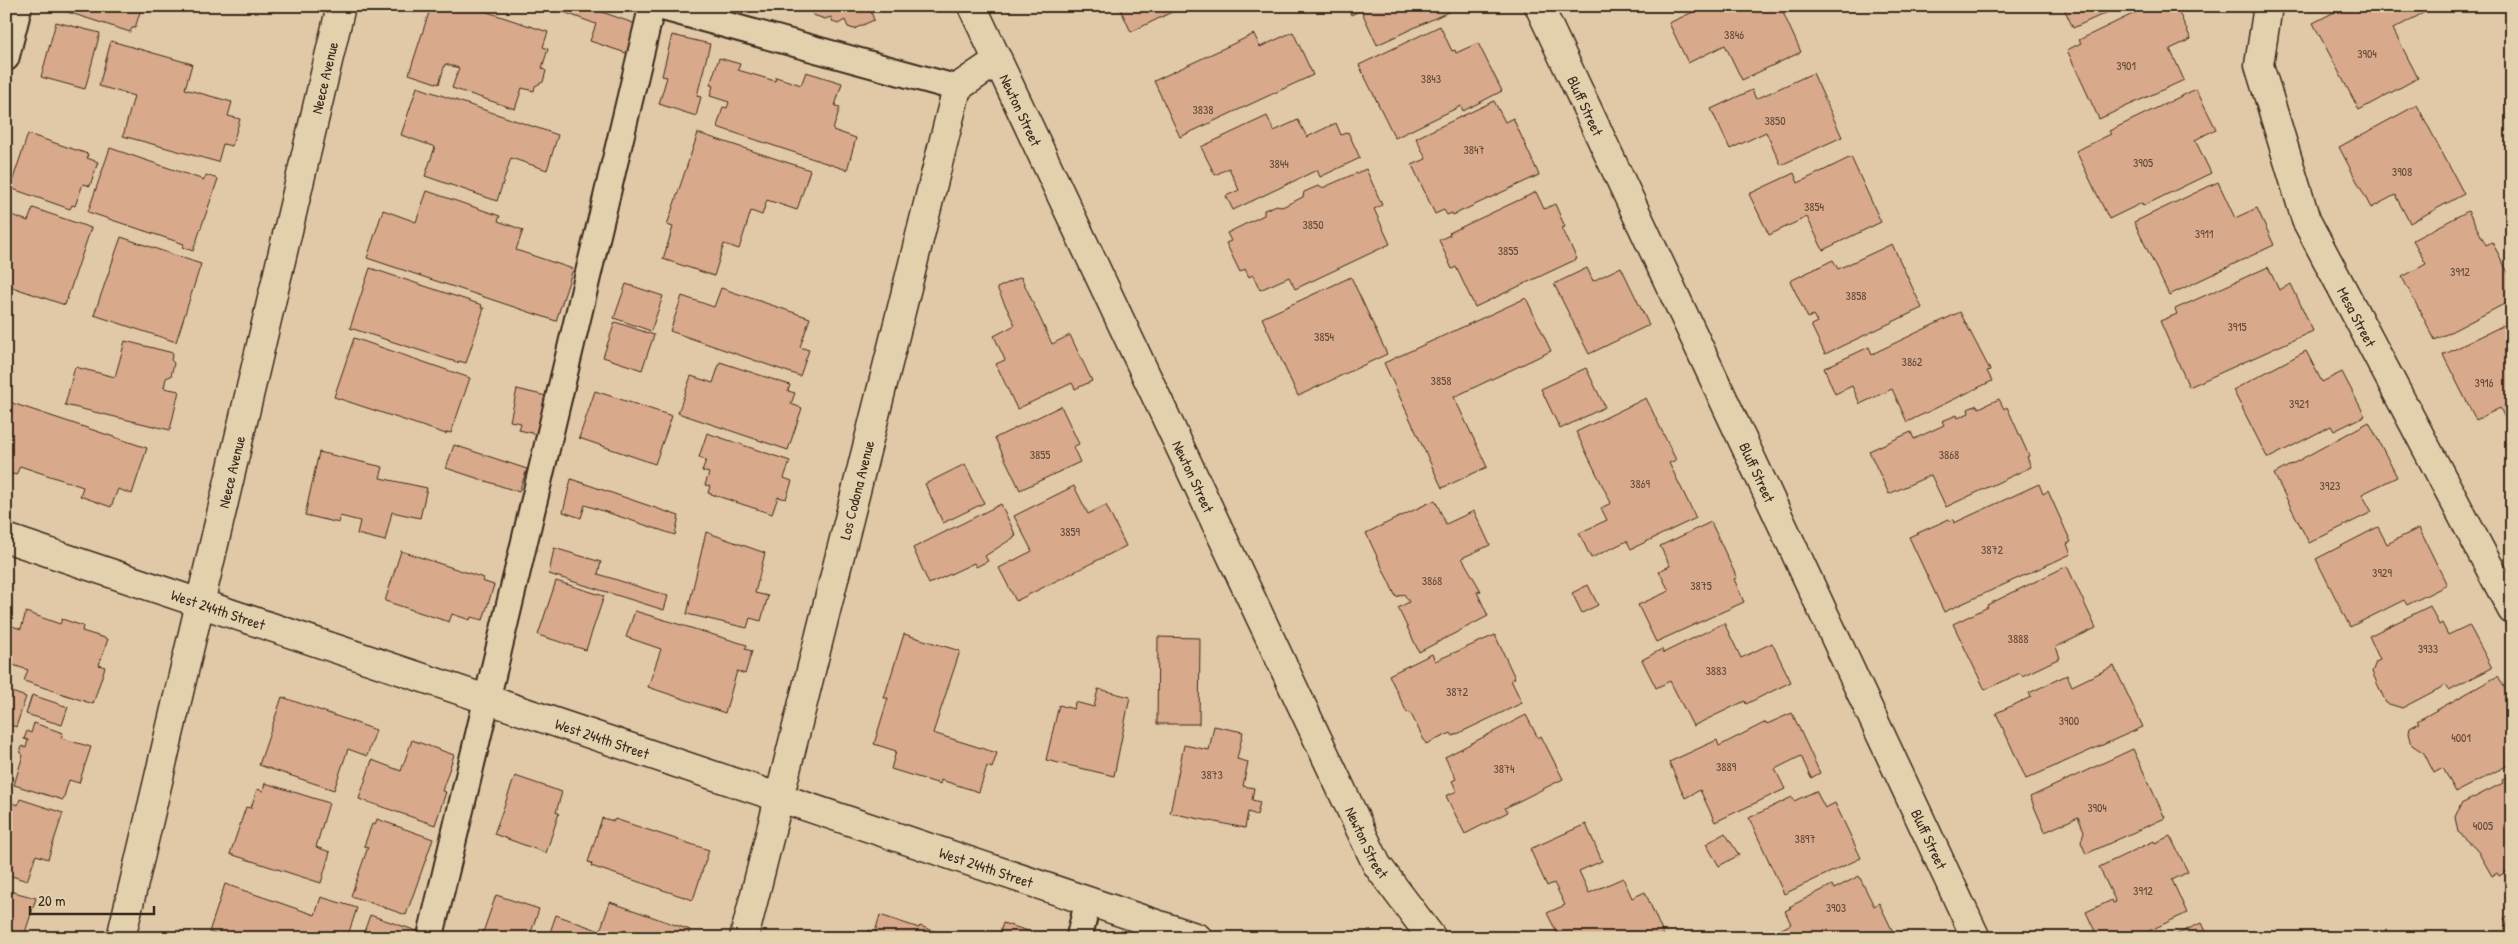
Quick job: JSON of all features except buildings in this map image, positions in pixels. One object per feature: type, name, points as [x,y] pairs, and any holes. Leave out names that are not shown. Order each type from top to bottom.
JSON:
[{"type":"street","name":"Neece Avenue","points":[[121,938],[341,6]]},
{"type":"street","name":"Newton Street","points":[[972,6],[1377,866],[1423,936]]},
{"type":"street","name":"Bluff Street","points":[[1539,6],[1976,938]]},
{"type":"street","name":"Mesa Street","points":[[2268,6],[2259,64],[2306,220],[2512,610]]},
{"type":"street","points":[[957,88],[998,60]]},
{"type":"street","name":"Los Codona Avenue","points":[[744,938],[957,88]]},
{"type":"street","name":"West 244th Street","points":[[6,538],[1198,938]]},
{"type":"lane","points":[[6,58],[19,6]]},
{"type":"lane","points":[[430,938],[652,6]]},
{"type":"lane","points":[[657,6],[957,88]]},
{"type":"lane","points":[[1079,938],[1088,901]]}]
